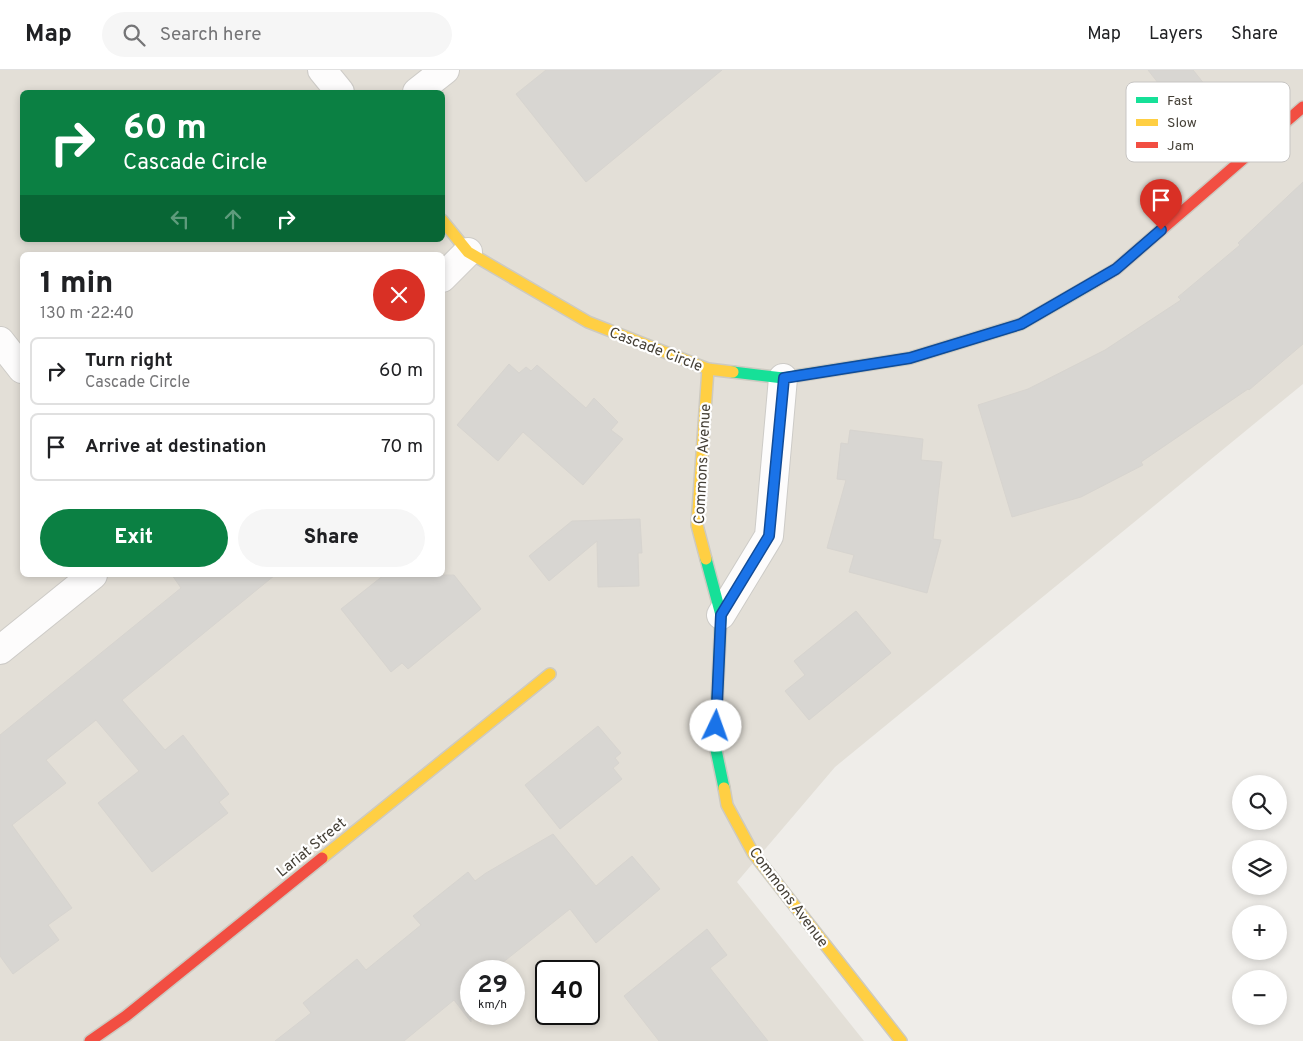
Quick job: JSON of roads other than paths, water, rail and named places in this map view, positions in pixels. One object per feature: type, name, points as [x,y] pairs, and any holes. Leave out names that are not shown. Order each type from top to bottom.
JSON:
[{"type":"street","points":[[322,70],[338,90]]},
{"type":"street","points":[[420,90],[446,70]]},
{"type":"street","name":"Cascade Circle","points":[[1290,118],[1303,107]]},
{"type":"street","name":"Cascade Circle","points":[[445,224],[468,252],[588,322],[708,369],[784,378],[910,358],[1021,324],[1116,269],[1240,162]]},
{"type":"street","points":[[445,275],[468,252]]},
{"type":"street","points":[[0,341],[20,366]]},
{"type":"street","name":"Commons Avenue","points":[[708,369],[697,526],[721,615],[715,745],[727,805],[753,853],[901,1041]]},
{"type":"street","name":"Commons Avenue","points":[[721,615],[769,536],[784,378]]},
{"type":"street","points":[[0,650],[91,577]]},
{"type":"street","name":"Lariat Street","points":[[90,1041],[126,1016],[550,674]]}]
